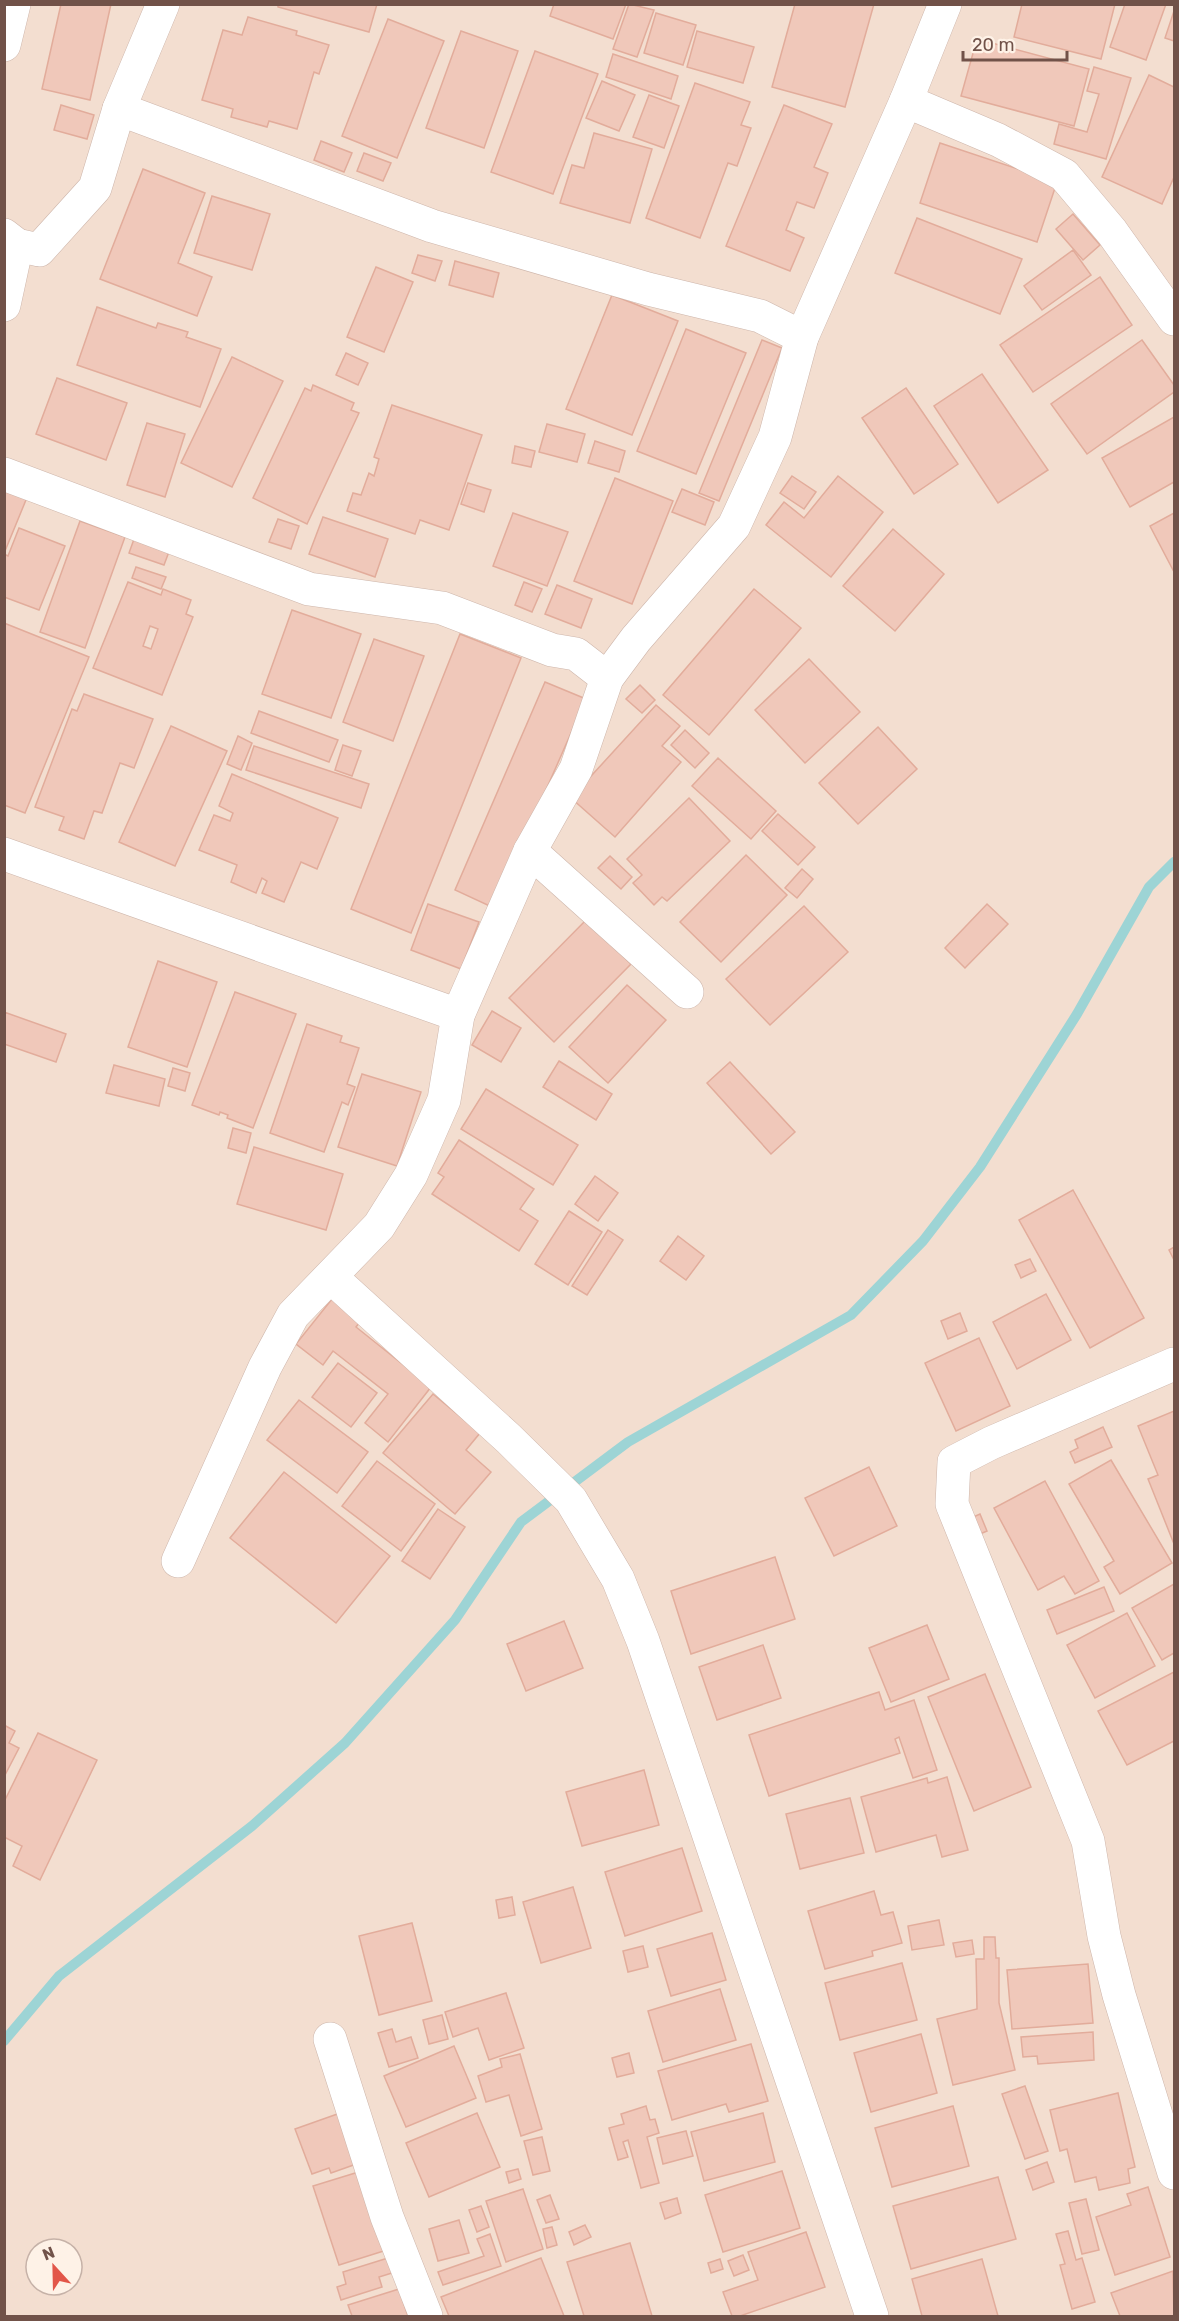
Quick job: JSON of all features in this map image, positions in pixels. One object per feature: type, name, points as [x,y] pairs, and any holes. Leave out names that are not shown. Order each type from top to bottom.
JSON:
[{"type":"street","points":[[4,45],[14,4]]},
{"type":"street","points":[[4,305],[10,240],[39,250],[95,188],[119,109],[163,4]]},
{"type":"street","points":[[178,1561],[265,1367],[293,1315],[379,1226],[411,1175],[444,1100],[458,1015],[530,851],[576,769],[607,678],[636,639],[734,526],[775,437],[802,337],[906,101],[945,4]]},
{"type":"street","points":[[906,101],[998,140],[1064,175],[1112,232],[1174,319]]},
{"type":"street","points":[[119,109],[432,226],[648,289],[760,316],[802,337]]},
{"type":"street","points":[[4,474],[309,589],[442,608],[552,650],[576,654],[607,678]]},
{"type":"street","points":[[530,851],[687,992]]},
{"type":"street","points":[[4,854],[458,1015]]},
{"type":"street","points":[[331,1277],[509,1439],[571,1500],[618,1579],[643,1641],[872,2316]]},
{"type":"street","points":[[1174,1364],[991,1443],[954,1462],[952,1504],[1088,1841],[1104,1936],[1116,1985],[1174,2173]]},
{"type":"street","points":[[330,2039],[387,2217],[426,2316]]},
{"type":"shaded area","points":[[5,5],[1174,5],[1174,2316],[5,2316]]},
{"type":"building","points":[[61,4],[111,4],[90,100],[42,89]]},
{"type":"building","points":[[278,4],[377,4],[369,32],[278,7]]},
{"type":"building","points":[[554,4],[626,4],[613,39],[550,16]]},
{"type":"building","points":[[629,4],[654,10],[637,57],[613,49]]},
{"type":"building","points":[[795,4],[874,4],[845,107],[772,87]]},
{"type":"building","points":[[1022,4],[1115,4],[1101,59],[1014,37]]},
{"type":"building","points":[[1125,4],[1166,4],[1146,60],[1110,47]]},
{"type":"building","points":[[1174,11],[1174,41],[1165,38]]},
{"type":"building","points":[[656,13],[696,25],[683,65],[644,53]]},
{"type":"building","points":[[248,17],[297,31],[296,35],[329,45],[319,74],[314,72],[297,129],[269,121],[267,127],[231,117],[233,109],[202,100],[223,30],[242,35]]},
{"type":"building","points":[[388,19],[444,41],[397,158],[342,136]]},
{"type":"building","points":[[461,31],[518,51],[484,148],[426,128]]},
{"type":"building","points":[[697,31],[754,47],[743,83],[687,67]]},
{"type":"building","points":[[977,39],[1089,69],[1074,126],[961,96]]},
{"type":"building","points":[[535,51],[598,74],[553,194],[491,172]]},
{"type":"building","points":[[613,54],[678,76],[671,99],[606,77]]},
{"type":"building","points":[[1094,67],[1131,78],[1106,159],[1054,144],[1059,124],[1087,132],[1099,94],[1087,91]]},
{"type":"building","points":[[1149,75],[1174,87],[1174,177],[1162,204],[1102,177]]},
{"type":"building","points":[[602,81],[635,95],[619,131],[586,118]]},
{"type":"building","points":[[695,83],[750,102],[741,125],[751,128],[737,166],[728,163],[700,238],[646,218]]},
{"type":"building","points":[[649,95],[679,106],[664,148],[633,137]]},
{"type":"building","points":[[61,105],[94,115],[87,139],[54,130]]},
{"type":"building","points":[[784,105],[832,124],[814,167],[828,173],[814,208],[797,202],[786,230],[804,238],[790,271],[726,246]]},
{"type":"building","points":[[594,133],[652,149],[630,223],[560,203],[572,165],[584,168]]},
{"type":"building","points":[[321,141],[352,153],[344,172],[314,160]]},
{"type":"building","points":[[940,143],[1057,182],[1037,242],[920,203]]},
{"type":"building","points":[[364,153],[391,163],[383,181],[357,171]]},
{"type":"building","points":[[143,169],[205,193],[178,263],[212,277],[197,316],[100,279]]},
{"type":"building","points":[[212,196],[270,214],[252,270],[194,253]]},
{"type":"building","points":[[1073,214],[1100,245],[1083,260],[1056,229]]},
{"type":"building","points":[[917,218],[1022,259],[1000,314],[895,273]]},
{"type":"building","points":[[1073,250],[1091,275],[1042,310],[1024,286]]},
{"type":"building","points":[[418,255],[442,261],[435,281],[412,273]]},
{"type":"building","points":[[455,261],[499,273],[493,297],[449,285]]},
{"type":"building","points":[[376,267],[413,282],[384,352],[347,337]]},
{"type":"building","points":[[1100,277],[1132,325],[1033,392],[1000,345]]},
{"type":"building","points":[[612,295],[678,321],[632,435],[566,409]]},
{"type":"building","points":[[97,307],[156,328],[158,323],[188,332],[186,337],[221,349],[200,407],[77,365]]},
{"type":"building","points":[[686,329],[746,353],[696,474],[637,451]]},
{"type":"building","points":[[762,340],[782,348],[719,501],[699,493]]},
{"type":"building","points":[[1142,340],[1174,385],[1174,392],[1087,454],[1051,404]]},
{"type":"building","points":[[346,353],[368,363],[358,385],[336,375]]},
{"type":"building","points":[[232,357],[283,381],[232,487],[181,463]]},
{"type":"building","points":[[982,374],[1048,470],[998,503],[934,406]]},
{"type":"building","points":[[57,378],[127,403],[106,460],[36,434]]},
{"type":"building","points":[[313,385],[354,403],[351,410],[359,413],[307,524],[253,498],[305,388],[311,391]]},
{"type":"building","points":[[906,388],[958,464],[914,494],[862,418]]},
{"type":"building","points":[[392,405],[482,435],[449,530],[420,520],[415,534],[347,511],[353,493],[361,495],[369,473],[374,476],[379,459],[374,457]]},
{"type":"building","points":[[1174,417],[1174,482],[1130,507],[1102,458]]},
{"type":"building","points":[[147,423],[185,434],[165,497],[127,485]]},
{"type":"building","points":[[547,424],[585,434],[577,462],[539,452]]},
{"type":"building","points":[[595,441],[625,451],[619,472],[588,463]]},
{"type":"building","points":[[515,446],[535,451],[531,467],[512,463]]},
{"type":"building","points":[[792,476],[816,492],[804,509],[780,493]]},
{"type":"building","points":[[838,476],[883,512],[831,577],[766,525],[784,502],[804,518]]},
{"type":"building","points":[[615,478],[673,501],[632,604],[574,581]]},
{"type":"building","points":[[468,483],[491,490],[484,512],[461,504]]},
{"type":"building","points":[[4,485],[28,495],[5,551],[4,551]]},
{"type":"building","points":[[682,489],[714,502],[705,525],[672,512]]},
{"type":"building","points":[[513,513],[568,532],[547,586],[493,566]]},
{"type":"building","points":[[1174,513],[1174,569],[1173,570],[1150,526]]},
{"type":"building","points":[[323,517],[388,539],[375,577],[309,554]]},
{"type":"building","points":[[278,519],[299,526],[291,549],[269,542]]},
{"type":"building","points":[[80,521],[125,537],[85,648],[40,632]]},
{"type":"building","points":[[19,528],[65,546],[39,610],[4,597],[4,554],[8,556]]},
{"type":"building","points":[[138,528],[173,541],[164,565],[129,553]]},
{"type":"building","points":[[893,529],[944,574],[895,631],[843,586]]},
{"type":"building","points":[[136,567],[166,577],[161,589],[132,578]]},
{"type":"building","points":[[128,582],[161,595],[163,589],[191,600],[186,614],[193,617],[162,695],[93,668]],"holes":[[[150,626],[158,629],[151,649],[143,646]]]},
{"type":"building","points":[[524,582],[542,589],[532,612],[515,605]]},
{"type":"building","points":[[557,585],[592,599],[581,628],[545,614]]},
{"type":"building","points":[[754,589],[801,628],[709,735],[663,695]]},
{"type":"building","points":[[292,610],[361,634],[331,718],[262,694]]},
{"type":"building","points":[[4,623],[89,657],[25,813],[4,805]]},
{"type":"building","points":[[460,634],[521,658],[411,933],[351,909]]},
{"type":"building","points":[[374,639],[424,656],[393,741],[343,722]]},
{"type":"building","points":[[809,659],[860,712],[805,763],[755,710]]},
{"type":"building","points":[[545,682],[586,699],[494,908],[455,890]]},
{"type":"building","points":[[640,685],[655,700],[642,713],[626,699]]},
{"type":"building","points":[[84,694],[153,719],[134,768],[120,763],[102,813],[94,811],[84,839],[59,830],[64,817],[35,807],[72,709],[77,711]]},
{"type":"building","points":[[656,705],[680,726],[662,746],[681,762],[615,837],[571,798]]},
{"type":"building","points":[[259,711],[338,740],[329,762],[251,733]]},
{"type":"building","points":[[171,726],[227,751],[175,866],[119,842]]},
{"type":"building","points":[[878,727],[917,769],[858,824],[819,783]]},
{"type":"building","points":[[685,730],[709,753],[695,768],[671,745]]},
{"type":"building","points":[[238,736],[252,743],[241,770],[227,764]]},
{"type":"building","points":[[343,745],[361,751],[352,776],[335,770]]},
{"type":"building","points":[[254,746],[369,784],[361,808],[246,770]]},
{"type":"building","points":[[718,758],[776,811],[751,839],[692,786]]},
{"type":"building","points":[[232,774],[338,818],[317,869],[301,862],[284,902],[262,893],[267,881],[262,878],[256,893],[231,882],[237,865],[199,850],[214,815],[230,821],[233,813],[219,806]]},
{"type":"building","points":[[689,798],[730,841],[667,901],[662,897],[654,905],[633,883],[642,875],[627,859]]},
{"type":"building","points":[[778,814],[815,847],[798,865],[762,831]]},
{"type":"building","points":[[746,855],[787,895],[721,962],[680,922]]},
{"type":"building","points":[[610,856],[632,877],[621,889],[598,868]]},
{"type":"building","points":[[802,869],[813,879],[797,898],[785,888]]},
{"type":"building","points":[[428,904],[479,922],[461,969],[411,950]]},
{"type":"building","points":[[987,904],[1008,924],[965,968],[945,948]]},
{"type":"building","points":[[804,906],[848,952],[770,1025],[726,979]]},
{"type":"building","points":[[586,920],[631,964],[554,1042],[509,998]]},
{"type":"building","points":[[158,961],[217,982],[187,1067],[128,1047]]},
{"type":"building","points":[[627,985],[666,1020],[608,1083],[569,1047]]},
{"type":"building","points":[[235,992],[296,1014],[253,1128],[227,1118],[228,1115],[220,1112],[219,1115],[192,1105]]},
{"type":"building","points":[[492,1011],[521,1028],[501,1062],[472,1045]]},
{"type":"building","points":[[4,1012],[66,1034],[56,1062],[4,1044]]},
{"type":"building","points":[[307,1024],[342,1036],[340,1042],[359,1048],[347,1084],[355,1087],[348,1105],[342,1102],[324,1152],[270,1133]]},
{"type":"building","points":[[559,1061],[612,1094],[596,1120],[543,1087]]},
{"type":"building","points":[[730,1062],[795,1132],[771,1154],[707,1083]]},
{"type":"building","points":[[114,1065],[165,1079],[159,1106],[106,1093]]},
{"type":"building","points":[[173,1068],[190,1073],[185,1091],[168,1086]]},
{"type":"building","points":[[362,1074],[421,1092],[397,1166],[338,1147]]},
{"type":"building","points":[[486,1089],[578,1145],[553,1185],[461,1129]]},
{"type":"building","points":[[233,1128],[251,1133],[246,1153],[228,1148]]},
{"type":"building","points":[[459,1140],[534,1189],[520,1209],[538,1221],[519,1251],[432,1194],[444,1177],[438,1173]]},
{"type":"building","points":[[254,1147],[343,1174],[326,1230],[237,1204]]},
{"type":"building","points":[[595,1176],[618,1193],[598,1221],[575,1204]]},
{"type":"building","points":[[1073,1190],[1144,1318],[1090,1348],[1019,1220]]},
{"type":"building","points":[[569,1211],[602,1232],[568,1285],[535,1264]]},
{"type":"building","points":[[608,1230],[623,1240],[587,1295],[572,1286]]},
{"type":"building","points":[[678,1236],[704,1256],[686,1280],[660,1261]]},
{"type":"building","points":[[1174,1247],[1174,1260],[1169,1250]]},
{"type":"building","points":[[1030,1259],[1036,1271],[1021,1278],[1015,1265]]},
{"type":"building","points":[[1046,1294],[1071,1340],[1017,1369],[993,1322]]},
{"type":"building","points":[[332,1299],[360,1322],[356,1327],[431,1387],[388,1442],[365,1423],[388,1394],[333,1351],[323,1365],[296,1344]]},
{"type":"building","points":[[960,1313],[967,1331],[948,1339],[941,1321]]},
{"type":"building","points":[[979,1338],[1010,1406],[956,1431],[925,1363]]},
{"type":"building","points":[[338,1363],[377,1393],[351,1427],[312,1397]]},
{"type":"building","points":[[433,1394],[480,1433],[466,1450],[491,1472],[455,1514],[383,1453]]},
{"type":"building","points":[[299,1400],[368,1452],[337,1493],[267,1440]]},
{"type":"building","points":[[1174,1411],[1174,1544],[1148,1479],[1158,1475],[1138,1426]]},
{"type":"building","points":[[1103,1427],[1112,1447],[1075,1463],[1070,1452],[1078,1448],[1075,1440]]},
{"type":"building","points":[[1111,1460],[1172,1563],[1120,1594],[1104,1567],[1114,1561],[1069,1484]]},
{"type":"building","points":[[377,1461],[435,1504],[401,1551],[342,1506]]},
{"type":"building","points":[[869,1467],[897,1526],[834,1556],[805,1498]]},
{"type":"building","points":[[284,1472],[390,1556],[336,1623],[230,1538]]},
{"type":"building","points":[[1045,1481],[1099,1581],[1075,1594],[1064,1576],[1038,1590],[994,1508]]},
{"type":"building","points":[[438,1509],[465,1527],[430,1579],[402,1561]]},
{"type":"building","points":[[980,1514],[987,1531],[973,1537],[971,1518]]},
{"type":"building","points":[[775,1557],[795,1619],[691,1654],[671,1591]]},
{"type":"building","points":[[1174,1584],[1174,1653],[1162,1660],[1132,1608]]},
{"type":"building","points":[[1104,1587],[1114,1611],[1057,1634],[1047,1610]]},
{"type":"building","points":[[1127,1613],[1155,1666],[1095,1698],[1067,1645]]},
{"type":"building","points":[[564,1621],[583,1668],[526,1691],[507,1644]]},
{"type":"building","points":[[927,1625],[949,1679],[891,1702],[869,1648]]},
{"type":"building","points":[[763,1645],[781,1698],[717,1720],[699,1667]]},
{"type":"building","points":[[1174,1672],[1174,1741],[1127,1765],[1098,1711]]},
{"type":"building","points":[[985,1674],[1031,1787],[974,1811],[928,1697]]},
{"type":"building","points":[[879,1692],[885,1710],[914,1700],[937,1770],[913,1778],[899,1737],[895,1739],[900,1753],[769,1796],[749,1735]]},
{"type":"building","points":[[4,1725],[15,1731],[9,1743],[19,1748],[4,1777]]},
{"type":"building","points":[[38,1733],[97,1760],[40,1880],[13,1866],[22,1846],[4,1837],[4,1802]]},
{"type":"building","points":[[644,1770],[659,1825],[582,1846],[566,1792]]},
{"type":"building","points":[[947,1777],[968,1850],[942,1857],[936,1835],[876,1852],[861,1797],[927,1778],[928,1783]]},
{"type":"building","points":[[850,1798],[864,1853],[800,1869],[786,1814]]},
{"type":"building","points":[[682,1848],[702,1911],[625,1936],[605,1872]]},
{"type":"building","points":[[573,1887],[591,1948],[541,1963],[523,1902]]},
{"type":"building","points":[[874,1891],[881,1915],[893,1912],[902,1943],[872,1951],[873,1956],[825,1969],[808,1911]]},
{"type":"building","points":[[512,1897],[515,1915],[499,1918],[496,1900]]},
{"type":"building","points":[[939,1920],[944,1945],[912,1950],[908,1926]]},
{"type":"building","points":[[412,1923],[432,2001],[379,2015],[359,1936]]},
{"type":"building","points":[[712,1933],[726,1980],[671,1996],[657,1949]]},
{"type":"building","points":[[984,1937],[995,1937],[996,1958],[999,1958],[999,2003],[1015,2070],[953,2085],[937,2019],[977,2009],[976,1959],[984,1959]]},
{"type":"building","points":[[972,1940],[974,1954],[956,1957],[953,1943]]},
{"type":"building","points":[[643,1946],[648,1967],[628,1972],[623,1951]]},
{"type":"building","points":[[902,1963],[917,2020],[840,2040],[825,1983]]},
{"type":"building","points":[[1088,1964],[1093,2023],[1012,2029],[1007,1970]]},
{"type":"building","points":[[720,1989],[736,2040],[663,2062],[648,2011]]},
{"type":"building","points":[[506,1993],[524,2048],[489,2060],[478,2028],[453,2037],[445,2012]]},
{"type":"building","points":[[442,2015],[448,2039],[429,2044],[423,2020]]},
{"type":"building","points":[[392,2029],[396,2042],[411,2037],[418,2058],[389,2067],[378,2033]]},
{"type":"building","points":[[1093,2032],[1094,2060],[1038,2064],[1037,2056],[1023,2057],[1021,2037]]},
{"type":"building","points":[[921,2034],[937,2093],[871,2112],[854,2053]]},
{"type":"building","points":[[751,2044],[768,2101],[729,2112],[726,2104],[672,2120],[658,2071]]},
{"type":"building","points":[[454,2046],[476,2098],[406,2127],[384,2076]]},
{"type":"building","points":[[629,2053],[634,2073],[617,2077],[612,2058]]},
{"type":"building","points":[[520,2054],[542,2129],[521,2136],[509,2095],[486,2102],[478,2076],[502,2067],[500,2059]]},
{"type":"building","points":[[1025,2086],[1048,2151],[1025,2159],[1002,2094]]},
{"type":"building","points":[[1118,2093],[1135,2167],[1128,2169],[1130,2183],[1099,2190],[1096,2177],[1075,2182],[1067,2149],[1060,2151],[1050,2110]]},
{"type":"building","points":[[646,2106],[650,2120],[655,2119],[659,2133],[647,2137],[659,2183],[641,2188],[628,2140],[623,2142],[628,2157],[618,2160],[609,2128],[624,2124],[621,2114]]},
{"type":"building","points":[[953,2106],[969,2166],[892,2187],[875,2128]]},
{"type":"building","points":[[343,2112],[362,2162],[331,2173],[329,2168],[312,2174],[295,2129]]},
{"type":"building","points":[[477,2113],[500,2167],[429,2197],[406,2143]]},
{"type":"building","points":[[763,2113],[775,2162],[704,2181],[691,2132]]},
{"type":"building","points":[[686,2131],[693,2156],[663,2164],[657,2138]]},
{"type":"building","points":[[542,2137],[550,2171],[533,2175],[524,2141]]},
{"type":"building","points":[[1047,2162],[1054,2182],[1033,2190],[1026,2170]]},
{"type":"building","points":[[518,2169],[521,2179],[509,2183],[506,2172]]},
{"type":"building","points":[[365,2170],[390,2249],[339,2265],[313,2186]]},
{"type":"building","points":[[782,2171],[800,2228],[723,2252],[705,2195]]},
{"type":"building","points":[[998,2177],[1016,2239],[911,2269],[893,2206]]},
{"type":"building","points":[[1148,2187],[1170,2257],[1115,2275],[1096,2217],[1131,2205],[1127,2194]]},
{"type":"building","points":[[523,2189],[543,2249],[506,2262],[486,2201]]},
{"type":"building","points":[[550,2195],[559,2219],[546,2223],[537,2200]]},
{"type":"building","points":[[677,2198],[681,2213],[665,2219],[660,2203]]},
{"type":"building","points":[[1086,2199],[1099,2250],[1082,2254],[1069,2203]]},
{"type":"building","points":[[481,2206],[489,2227],[477,2232],[469,2210]]},
{"type":"building","points":[[459,2220],[469,2253],[438,2261],[429,2229]]},
{"type":"building","points":[[585,2225],[591,2237],[574,2245],[569,2232]]},
{"type":"building","points":[[552,2227],[557,2245],[547,2248],[543,2229]]},
{"type":"building","points":[[1068,2231],[1076,2260],[1082,2258],[1095,2302],[1072,2309],[1060,2265],[1065,2264],[1056,2234]]},
{"type":"building","points":[[806,2232],[825,2287],[740,2316],[732,2316],[723,2292],[758,2280],[748,2252]]},
{"type":"building","points":[[490,2234],[501,2266],[443,2285],[438,2272],[484,2256],[477,2239]]},
{"type":"building","points":[[630,2243],[652,2316],[584,2316],[567,2262]]},
{"type":"building","points":[[743,2255],[749,2270],[734,2276],[728,2261]]},
{"type":"building","points":[[388,2258],[392,2273],[379,2277],[382,2287],[341,2300],[337,2287],[346,2284],[343,2272]]},
{"type":"building","points":[[541,2258],[564,2316],[449,2316],[441,2297]]},
{"type":"building","points":[[720,2259],[723,2269],[711,2273],[708,2263]]},
{"type":"building","points":[[982,2259],[998,2316],[922,2316],[912,2279]]},
{"type":"building","points":[[1173,2271],[1174,2316],[1120,2316],[1111,2293]]},
{"type":"building","points":[[399,2289],[408,2316],[352,2316],[348,2305]]},
{"type":"waterway","points":[[4,2041],[59,1976],[252,1826],[345,1743],[455,1620],[521,1522],[628,1442],[851,1315],[923,1241],[980,1167],[1077,1014],[1149,887],[1174,862]]}]
